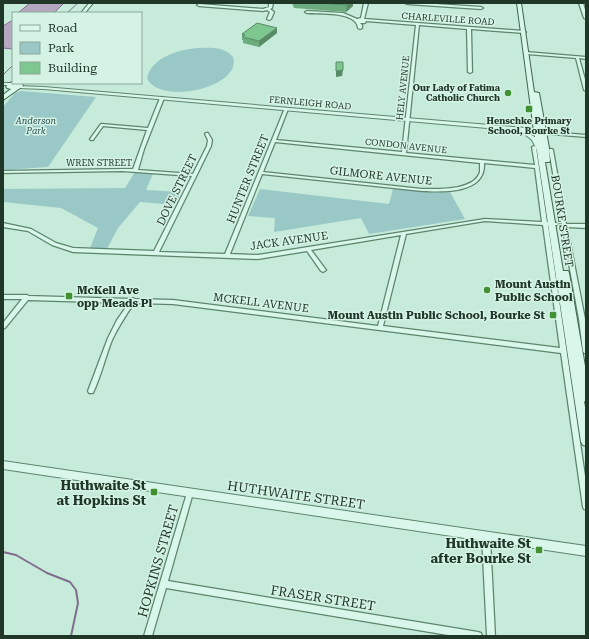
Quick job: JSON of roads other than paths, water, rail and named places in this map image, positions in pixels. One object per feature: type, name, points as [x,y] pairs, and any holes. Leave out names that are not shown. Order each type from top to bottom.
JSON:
[{"type":"main road","points":[[85,11],[91,3],[95,3]]},
{"type":"main road","points":[[85,11],[95,3]]},
{"type":"main road","name":"BOURKE STREET","points":[[520,3],[530,73],[539,104],[542,157],[586,398]]},
{"type":"main road","points":[[4,96],[13,85]]},
{"type":"main road","name":"BOURKE STREET","points":[[541,132],[551,170],[554,224]]},
{"type":"main road","name":"BOURKE STREET","points":[[570,317],[586,442]]},
{"type":"street","points":[[268,9],[272,7],[271,3]]},
{"type":"street","points":[[306,12],[343,14],[361,20],[366,3]]},
{"type":"street","points":[[407,3],[455,5],[481,8]]},
{"type":"street","points":[[581,3],[586,18]]},
{"type":"street","points":[[195,10],[200,4],[268,9],[272,12],[269,19]]},
{"type":"street","name":"CHARLEVILLE ROAD","points":[[361,20],[524,32]]},
{"type":"street","name":"HELY AVENUE","points":[[404,154],[418,24]]},
{"type":"street","points":[[469,28],[470,72]]},
{"type":"street","points":[[527,54],[586,58]]},
{"type":"street","points":[[577,57],[586,90]]},
{"type":"street","name":"FERNLEIGH ROAD","points":[[13,85],[586,136]]},
{"type":"street","points":[[135,171],[162,98]]},
{"type":"street","name":"HUNTER STREET","points":[[227,256],[286,109]]},
{"type":"street","points":[[92,139],[102,124],[150,129]]},
{"type":"street","points":[[516,129],[526,133],[534,139],[542,157]]},
{"type":"street","name":"DOVE STREET","points":[[156,253],[210,143],[210,138],[207,134]]},
{"type":"street","name":"CONDON AVENUE","points":[[274,141],[537,167]]},
{"type":"street","name":"BOURKE STREET","points":[[534,147],[537,167],[584,319],[586,351]]},
{"type":"street","name":"BOURKE STREET","points":[[551,150],[551,170]]},
{"type":"street","name":"GILMORE AVENUE","points":[[261,173],[422,190],[448,190],[467,186],[478,179],[482,172],[482,161]]},
{"type":"street","name":"WREN STREET","points":[[3,172],[135,171],[194,175]]},
{"type":"street","name":"JACK AVENUE","points":[[3,225],[29,230],[54,244],[73,250],[258,257],[485,220],[586,226]]},
{"type":"street","name":"BOURKE STREET","points":[[554,224],[564,351],[586,507]]},
{"type":"street","points":[[380,328],[404,233]]},
{"type":"street","points":[[308,249],[323,270]]},
{"type":"street","name":"MCKELL AVENUE","points":[[3,297],[173,302],[564,351]]},
{"type":"street","points":[[3,328],[27,298]]},
{"type":"street","points":[[91,391],[98,377],[109,342],[116,327],[133,300]]},
{"type":"street","points":[[570,317],[584,319]]},
{"type":"street","name":"HUTHWAITE STREET","points":[[3,465],[586,552]]},
{"type":"street","name":"HOPKINS STREET","points":[[148,636],[190,493]]},
{"type":"street","points":[[486,537],[491,636]]},
{"type":"street","name":"FRASER STREET","points":[[163,584],[478,636]]},
{"type":"waterway","points":[[68,12],[78,3]]},
{"type":"waterway","points":[[3,75],[12,66]]},
{"type":"waterway","points":[[3,552],[16,555],[47,573],[70,582],[76,590],[78,603],[71,636]]},
{"type":"place","name":"Our Lady of Fatima Catholic Church","points":[[508,93]]},
{"type":"place","name":"Henschke Primary School, Bourke St","points":[[529,109]]},
{"type":"place","name":"Mount Austin Public School","points":[[487,290]]},
{"type":"place","name":"McKell Ave opp Meads Pl","points":[[69,296]]},
{"type":"place","name":"Mount Austin Public School, Bourke St","points":[[553,315]]},
{"type":"place","name":"Huthwaite St at Hopkins St","points":[[154,492]]},
{"type":"place","name":"Huthwaite St after Bourke St","points":[[539,550]]},
{"type":"park label","name":"Anderson Park","points":[[36,126]]}]
